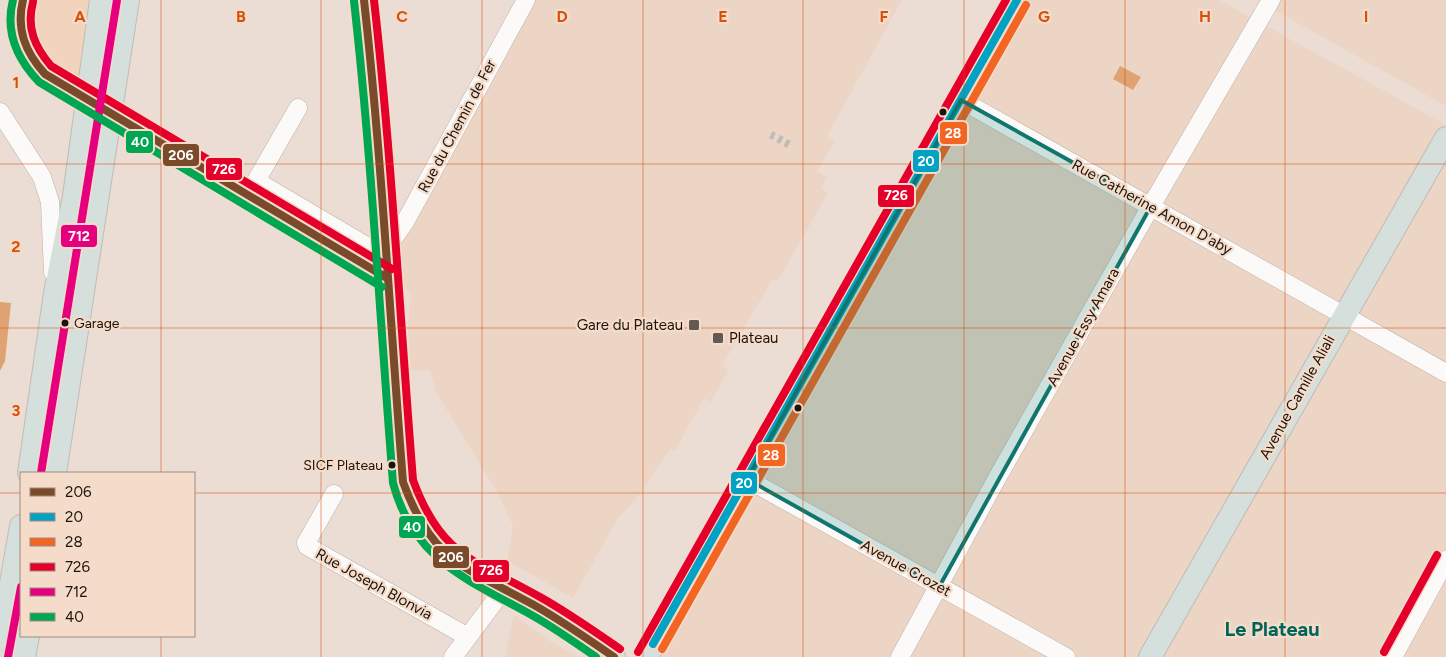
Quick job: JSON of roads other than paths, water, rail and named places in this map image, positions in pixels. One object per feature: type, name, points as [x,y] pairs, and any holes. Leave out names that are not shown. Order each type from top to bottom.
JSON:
[{"type":"main road","points":[[24,0],[19,16],[20,33],[26,51],[45,74],[215,176],[385,261]]},
{"type":"main road","points":[[29,472],[55,293],[74,196],[101,0]]},
{"type":"main road","points":[[54,472],[128,0]]},
{"type":"main road","points":[[364,0],[377,118],[385,261],[403,482],[411,509],[424,531],[445,554],[470,573],[550,615],[614,657]]},
{"type":"main road","points":[[651,653],[747,479],[1018,0]]},
{"type":"main road","name":"Avenue Camille Aliali","points":[[1150,657],[1343,315],[1446,138]]},
{"type":"main road","points":[[0,646],[20,532]]},
{"type":"main road","points":[[24,657],[28,637]]},
{"type":"street","name":"Rue du Chemin de Fer","points":[[385,261],[526,0]]},
{"type":"street","name":"Avenue Essy Amara","points":[[900,657],[996,480],[1151,206],[1271,0]]},
{"type":"street","name":"Rue Catherine Amon D'aby","points":[[961,100],[1446,373]]},
{"type":"street","points":[[298,108],[256,181],[385,261]]},
{"type":"street","points":[[0,112],[42,177],[50,202],[55,293]]},
{"type":"street","name":"Avenue Crozet","points":[[747,479],[1066,657]]},
{"type":"street","name":"Rue Joseph Blonvia","points":[[334,494],[306,543],[307,546],[468,637]]},
{"type":"street","points":[[1393,657],[1446,560]]},
{"type":"street","points":[[453,657],[503,590]]},
{"type":"railway","points":[[771,139],[774,132]]},
{"type":"railway","points":[[778,143],[782,136]]},
{"type":"railway","points":[[785,147],[789,140]]},
{"type":"place","name":"Garage","points":[[65,323]]},
{"type":"place","name":"Gare du Plateau","points":[[694,325]]},
{"type":"place","name":"Plateau","points":[[718,338]]},
{"type":"place","name":"SICF Plateau","points":[[392,465]]},
{"type":"district","name":"Le Plateau","points":[[1272,629]]}]
